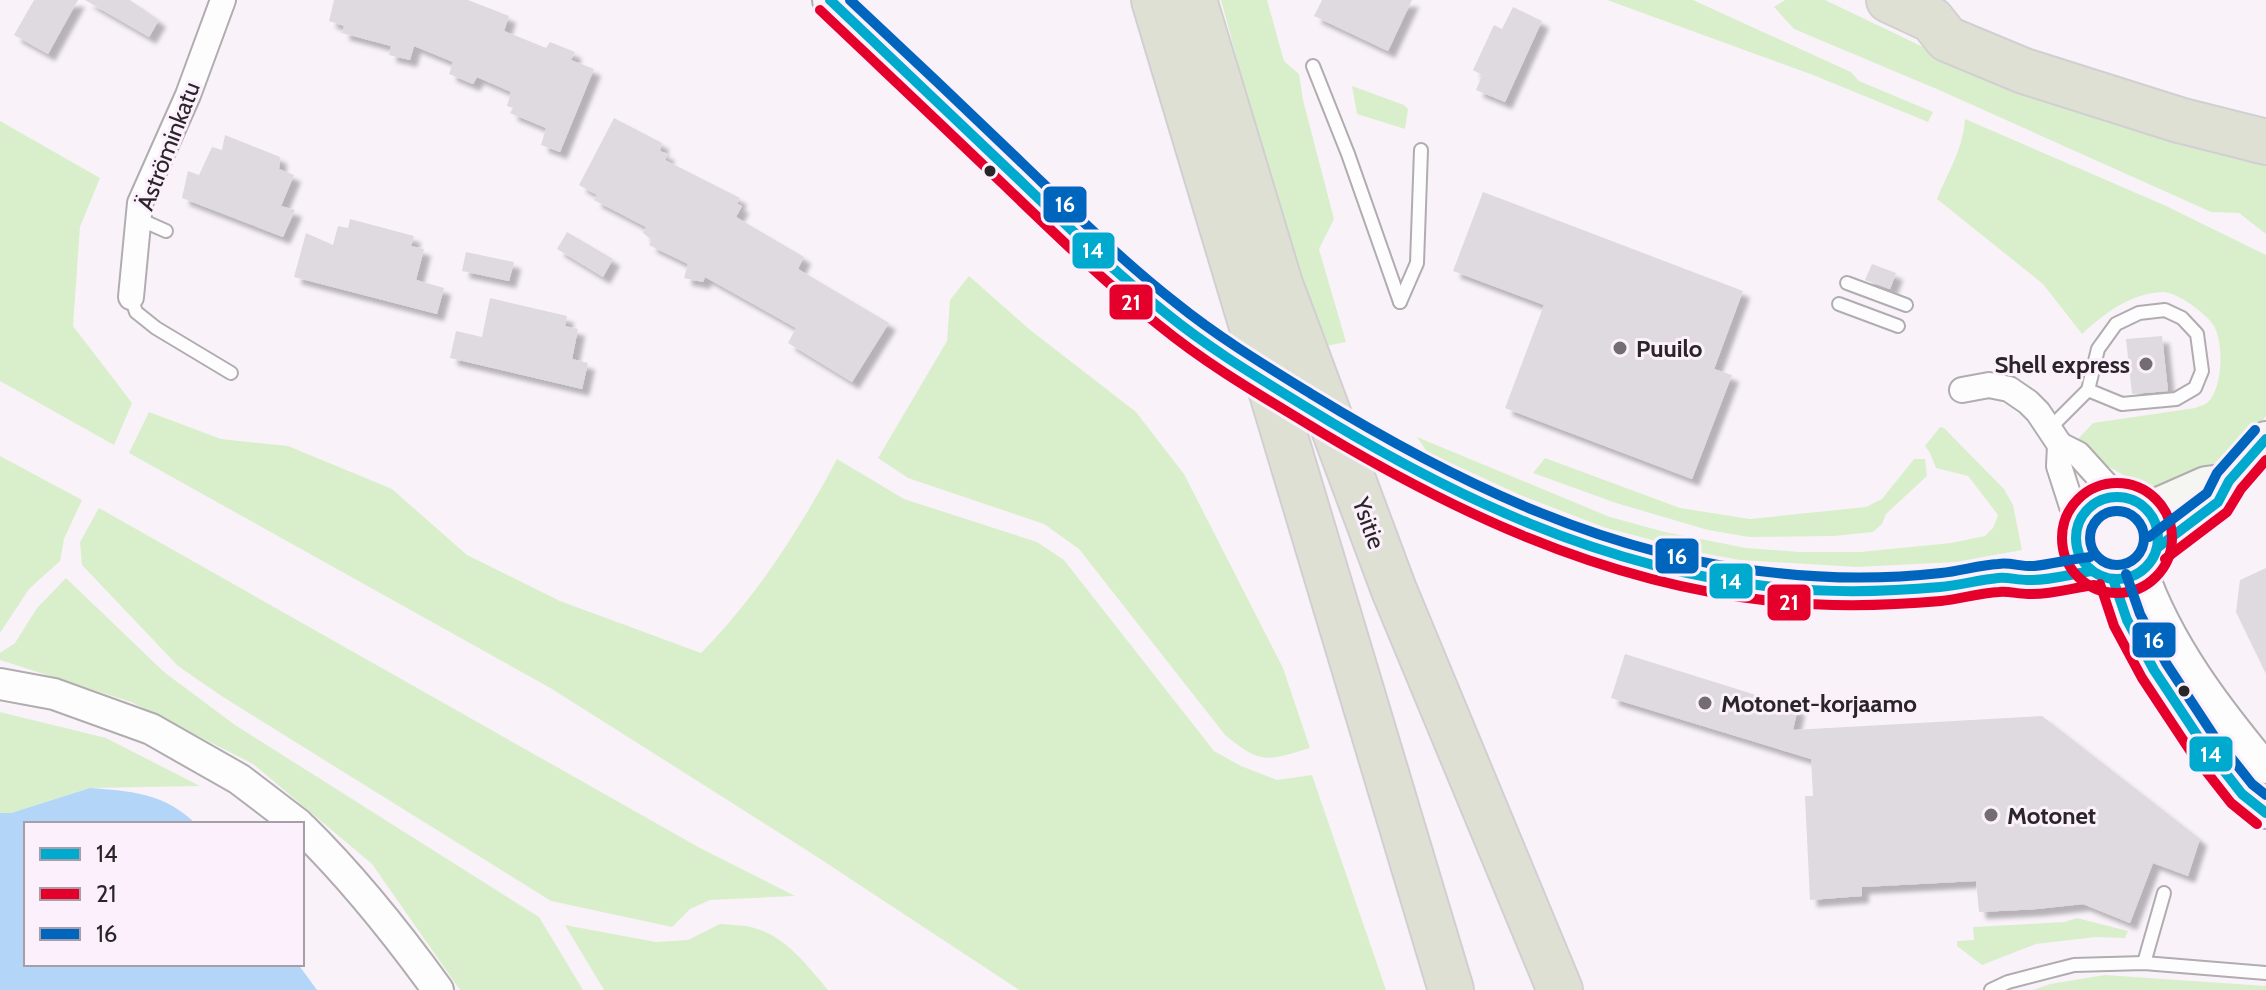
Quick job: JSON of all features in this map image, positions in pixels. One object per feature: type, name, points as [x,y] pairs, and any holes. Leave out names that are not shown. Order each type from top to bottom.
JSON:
[{"type":"highway","points":[[1154,0],[1451,990]]},
{"type":"highway","name":"Ysitie","points":[[1194,0],[1280,284],[1394,590],[1560,990]]},
{"type":"highway","points":[[1889,0],[1932,20],[1947,39],[2024,71],[2179,120],[2266,142]]},
{"type":"highway","points":[[1932,20],[1957,19],[2128,84],[2266,115]]},
{"type":"main road","points":[[830,0],[1071,230],[1168,315],[1342,431],[1421,475],[1589,548],[1718,580],[1852,592],[1959,585],[2007,577],[2031,581],[2126,567],[2218,502],[2229,481],[2266,439]]},
{"type":"main road","points":[[2132,504],[2229,481]]},
{"type":"main road","points":[[2007,577],[2025,563],[2054,553],[2077,530],[2085,512],[2108,498],[2132,504],[2152,516],[2158,531],[2126,567]]},
{"type":"main road","points":[[2077,530],[2081,558],[2126,567]]},
{"type":"street","name":"Äströminkatu","points":[[131,297],[140,203],[188,95],[223,0]]},
{"type":"street","points":[[1962,390],[1989,385],[2009,389],[2028,402],[2055,437],[2132,504]]},
{"type":"street","points":[[2055,437],[2059,466],[2077,530]]},
{"type":"street","points":[[2126,567],[2150,592],[2181,652],[2220,713],[2266,768]]},
{"type":"street","points":[[2126,567],[2127,620],[2154,670],[2222,769],[2242,794],[2266,813]]},
{"type":"street","points":[[0,684],[54,694],[151,729],[239,779],[295,822]]},
{"type":"street","points":[[304,830],[353,880],[438,990]]},
{"type":"lane","points":[[1313,66],[1348,154],[1400,302],[1417,263],[1421,150]]},
{"type":"lane","points":[[139,219],[166,231]]},
{"type":"lane","points":[[1847,283],[1906,305]]},
{"type":"lane","points":[[131,297],[136,312],[156,328],[231,373]]},
{"type":"lane","points":[[1839,304],[1898,326]]},
{"type":"lane","points":[[2055,437],[2088,390],[2098,349],[2116,324],[2139,313],[2165,310],[2182,318],[2197,334],[2202,371],[2195,388],[2176,399],[2122,404],[2088,390]]},
{"type":"lane","points":[[2144,963],[2164,893]]},
{"type":"lane","points":[[1991,990],[2008,982],[2074,965],[2144,963],[2266,973]]},
{"type":"green space","points":[[1221,0],[1267,0],[1284,61],[1299,74],[1334,219],[1319,249],[1346,342],[1326,346],[1265,163]]},
{"type":"green space","points":[[1607,0],[1693,0],[1851,72],[1859,81],[1933,112],[1928,122],[1813,75]]},
{"type":"green space","points":[[1785,0],[1825,0],[1940,55],[2266,158],[2266,234],[2239,213],[2211,212],[1939,90],[1794,29],[1774,7]]},
{"type":"green space","points":[[1352,86],[1404,105],[1408,109],[1405,129],[1357,114]]},
{"type":"green space","points":[[1965,119],[2164,205],[2266,255],[2266,416],[2249,439],[2209,473],[2159,489],[2125,476],[2097,460],[2077,440],[2093,423],[2195,408],[2207,403],[2219,377],[2217,334],[2214,326],[2198,310],[2163,292],[2129,300],[2082,334],[2043,284],[1937,199],[1958,150]]},
{"type":"green space","points":[[0,121],[100,178],[80,227],[73,326],[132,403],[114,445],[0,381]]},
{"type":"green space","points":[[969,276],[1029,329],[1136,412],[1184,474],[1283,668],[1310,748],[1274,758],[1248,752],[1225,735],[1079,549],[1044,524],[908,478],[878,458],[947,341],[950,300]]},
{"type":"green space","points":[[149,412],[221,439],[288,446],[392,489],[467,555],[560,601],[701,653],[740,609],[776,561],[837,459],[904,499],[1037,542],[1064,560],[1214,751],[1277,780],[1312,775],[1386,990],[1019,990],[808,851],[552,689],[129,453]]},
{"type":"green space","points":[[1940,427],[2004,489],[2013,505],[2022,550],[1956,562],[1857,567],[1739,560],[1606,528],[1520,495],[1427,452],[1417,437],[1610,517],[1665,532],[1746,548],[1860,552],[1951,543],[1985,536],[1993,528],[1998,515],[1968,476],[1936,468],[1925,446]]},
{"type":"green space","points":[[0,456],[82,500],[64,539],[60,561],[29,589],[0,633]]},
{"type":"green space","points":[[1545,458],[1680,508],[1750,519],[1866,507],[1882,499],[1914,459],[1925,459],[1927,476],[1886,514],[1882,524],[1873,532],[1834,536],[1749,537],[1708,530],[1616,503],[1533,473]]},
{"type":"green space","points":[[99,508],[700,848],[795,896],[710,900],[690,909],[672,927],[551,901],[178,666],[82,565],[80,542]]},
{"type":"green space","points":[[66,578],[164,672],[235,725],[539,917],[583,990],[460,990],[372,864],[253,764],[131,702],[0,660],[0,653],[15,643],[37,608]]},
{"type":"green space","points":[[0,712],[106,738],[200,786],[90,788],[11,813],[0,813]]},
{"type":"green space","points":[[2077,918],[2128,931],[2125,938],[2096,937],[2036,944],[1982,965],[1957,946],[1957,941],[1974,940],[1973,927],[2064,922]]},
{"type":"green space","points":[[720,924],[751,927],[774,937],[794,952],[828,990],[604,990],[565,925],[656,942],[688,940]]},
{"type":"green space","points":[[2105,975],[2266,986],[2266,990],[2033,990],[2050,984]]},
{"type":"water","points":[[90,788],[160,800],[194,822],[24,822],[24,966],[299,966],[317,990],[0,990],[0,813],[11,813]]},
{"type":"building","points":[[34,0],[78,0],[48,54],[14,35]]},
{"type":"building","points":[[85,0],[130,0],[159,20],[149,37]]},
{"type":"building","points":[[334,0],[468,0],[509,16],[504,31],[546,48],[550,42],[575,52],[571,60],[594,69],[560,152],[541,145],[546,128],[510,113],[513,108],[507,106],[511,92],[477,77],[473,84],[449,74],[453,62],[414,46],[410,60],[389,55],[391,46],[342,33],[344,26],[329,21]]},
{"type":"building","points":[[1322,0],[1412,0],[1388,51],[1314,16]]},
{"type":"building","points":[[1513,7],[1542,21],[1505,102],[1476,90],[1482,75],[1473,70],[1494,25],[1502,29]]},
{"type":"building","points":[[614,118],[662,143],[660,151],[668,154],[665,160],[740,198],[737,204],[742,206],[736,217],[804,257],[798,269],[889,323],[852,382],[788,343],[796,328],[705,277],[703,282],[684,278],[688,264],[649,245],[652,240],[643,233],[646,227],[594,200],[597,195],[579,185]]},
{"type":"building","points":[[225,135],[280,157],[279,169],[294,175],[281,206],[295,210],[283,237],[182,198],[188,171],[199,175],[212,147],[222,150]]},
{"type":"building","points":[[1483,192],[1743,291],[1714,369],[1732,375],[1692,479],[1505,408],[1544,305],[1453,271]]},
{"type":"building","points":[[350,219],[414,236],[411,246],[424,249],[416,280],[444,288],[437,314],[294,277],[306,233],[333,245],[338,226],[348,228]]},
{"type":"building","points":[[567,232],[613,259],[603,277],[557,249]]},
{"type":"building","points":[[466,252],[514,262],[509,281],[462,271]]},
{"type":"building","points":[[1872,264],[1896,273],[1890,289],[1865,280]]},
{"type":"building","points":[[490,298],[567,316],[565,326],[578,329],[572,359],[588,363],[582,389],[450,358],[456,331],[482,337]]},
{"type":"building","points":[[2162,336],[2168,391],[2132,394],[2126,339]]},
{"type":"building","points":[[2266,568],[2266,674],[2236,612],[2240,580]]},
{"type":"building","name":"Motonet","points":[[1625,654],[1798,708],[1793,730],[2042,716],[2200,839],[2188,876],[2153,863],[2130,923],[2083,904],[1979,912],[1976,881],[1862,887],[1862,896],[1810,900],[1805,796],[1813,796],[1811,759],[1611,698]]},
{"type":"transit line","name":"14","points":[[830,0],[1087,244],[1183,327],[1360,440],[1472,498],[1588,546],[1710,578],[1773,587],[1836,591],[1898,590],[1998,578],[2043,579],[2092,571]]},
{"type":"transit line","name":"16","points":[[850,0],[1097,235],[1192,316],[1260,362],[1367,427],[1535,511],[1653,551],[1777,573],[1838,577],[1900,576],[2002,564],[2034,566],[2090,557]]},
{"type":"transit line","name":"21","points":[[820,10],[1079,256],[1177,339],[1247,387],[1356,453],[1469,512],[1527,537],[1646,578],[1708,592],[1771,601],[1835,605],[1899,604],[1999,592],[2044,593],[2094,585]]},
{"type":"transit line","name":"16","points":[[2149,537],[2207,493],[2217,473],[2255,430]]},
{"type":"transit line","name":"14","points":[[2157,548],[2218,502],[2229,481],[2266,439]]},
{"type":"transit line","name":"21","points":[[2165,559],[2227,512],[2241,489],[2266,460]]},
{"type":"transit line","name":"21","points":[[2117,483],[2138,487],[2156,499],[2168,517],[2172,538],[2168,559],[2156,577],[2138,589],[2117,593],[2096,589],[2078,577],[2066,559],[2062,538],[2066,517],[2078,499],[2096,487],[2117,483]]},
{"type":"transit line","name":"14","points":[[2117,497],[2133,500],[2146,509],[2155,522],[2158,538],[2155,554],[2146,567],[2133,576],[2117,579],[2101,576],[2088,567],[2079,554],[2076,538],[2079,522],[2088,509],[2101,500],[2117,497]]},
{"type":"transit line","name":"16","points":[[2117,511],[2136,519],[2144,538],[2136,557],[2117,565],[2098,557],[2090,538],[2098,519],[2117,511]]},
{"type":"transit line","name":"16","points":[[2126,574],[2140,614],[2166,663],[2214,736],[2252,784],[2266,795]]},
{"type":"transit line","name":"14","points":[[2113,579],[2127,620],[2154,670],[2203,744],[2242,794],[2266,813]]},
{"type":"transit line","name":"21","points":[[2100,584],[2114,626],[2142,678],[2191,752],[2231,803],[2257,824]]},
{"type":"place","name":"Puuilo","points":[[1620,348]]},
{"type":"place","name":"Shell express","points":[[2146,364]]},
{"type":"place","name":"Motonet-korjaamo","points":[[1705,703]]},
{"type":"place","name":"Motonet","points":[[1991,815]]}]
